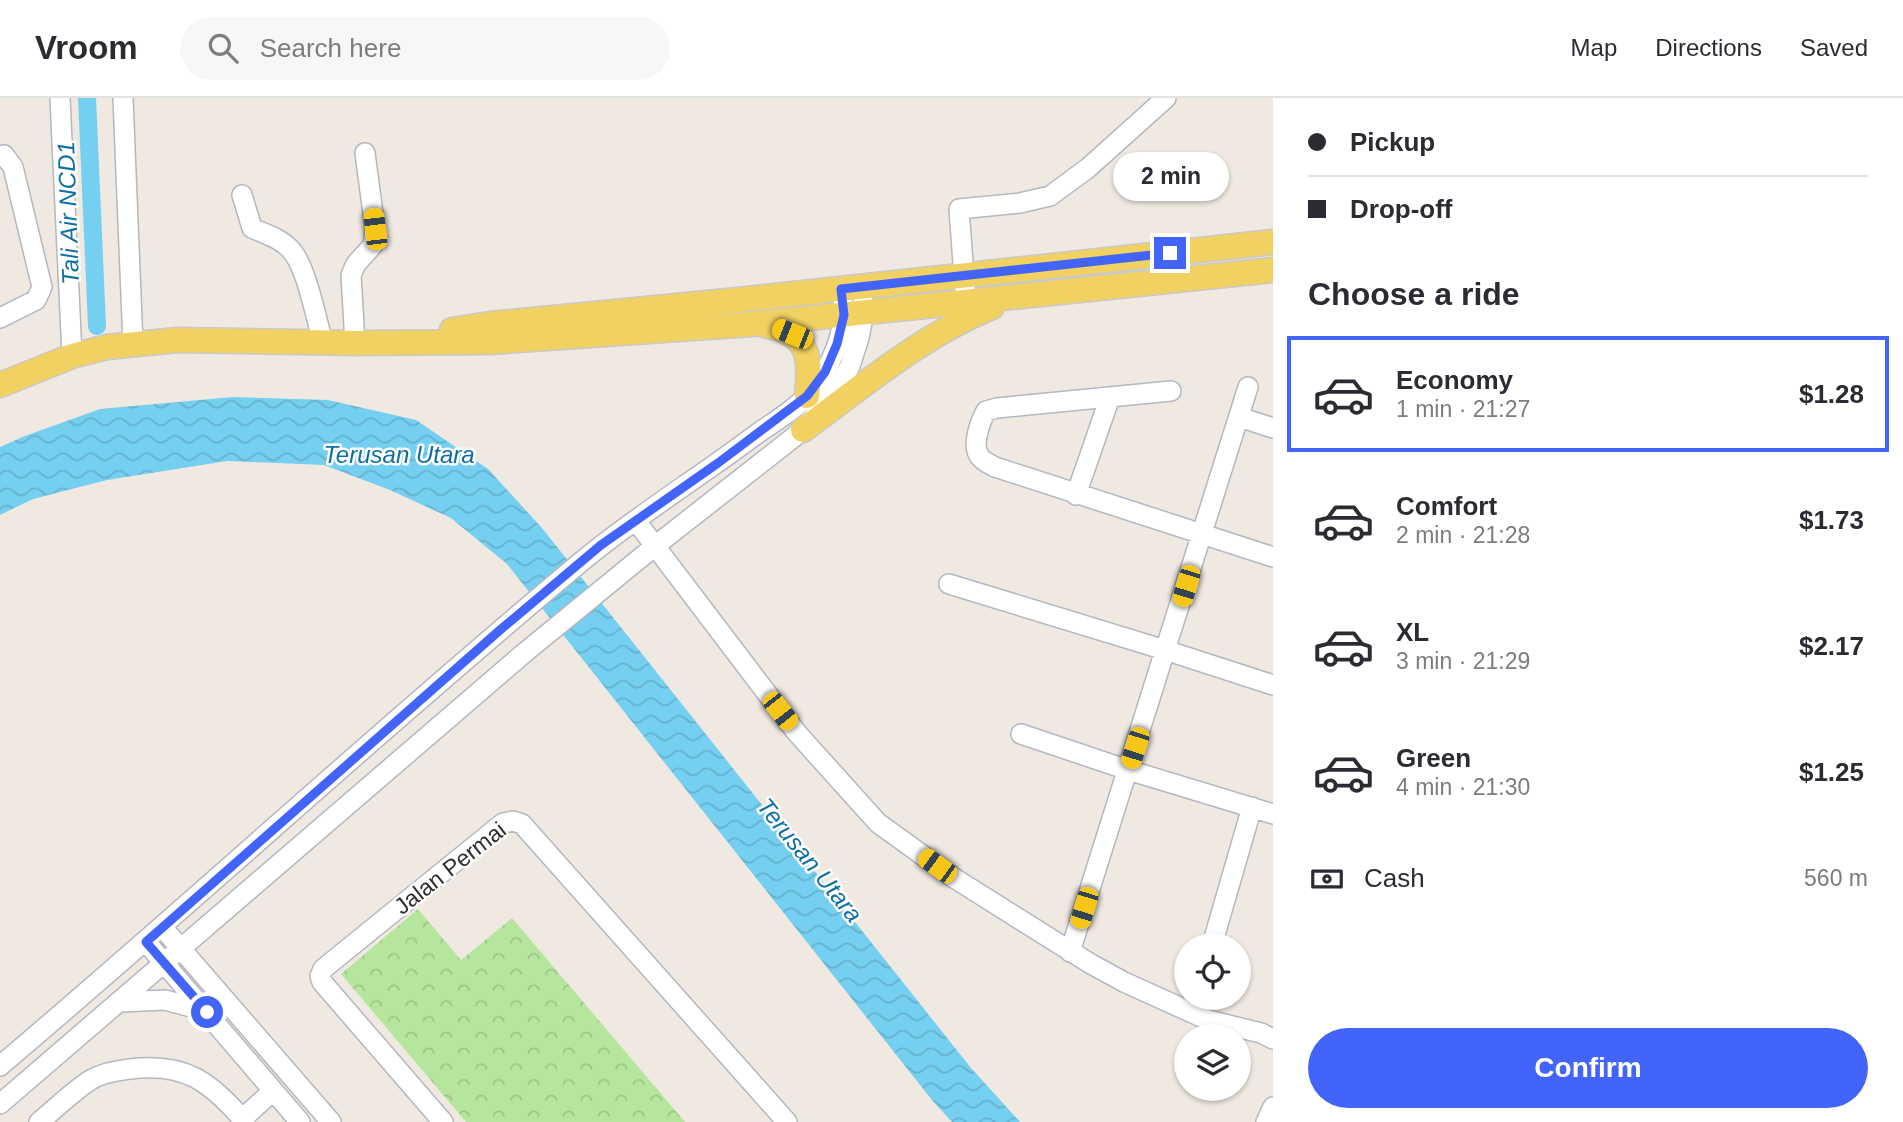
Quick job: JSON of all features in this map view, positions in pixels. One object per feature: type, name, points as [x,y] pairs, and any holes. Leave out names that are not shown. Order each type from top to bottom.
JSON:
[{"type":"main road","points":[[382,342],[490,324],[1273,242]]},
{"type":"main road","points":[[0,385],[72,356],[107,347],[177,340],[490,342],[752,324],[1273,270]]},
{"type":"main road","points":[[803,430],[939,333],[966,318],[1018,296]]},
{"type":"main road","points":[[752,324],[777,328],[792,334],[802,343],[810,368],[807,396]]},
{"type":"street","points":[[60,98],[72,356]]},
{"type":"street","points":[[122,98],[133,345]]},
{"type":"street","points":[[965,302],[959,209],[1020,203],[1050,195],[1088,169],[1166,98]]},
{"type":"street","points":[[355,343],[351,275],[356,264],[373,244],[375,229],[365,153]]},
{"type":"street","points":[[0,156],[9,160],[13,167],[42,287],[36,300],[0,318]]},
{"type":"street","points":[[242,195],[252,228],[280,241],[292,250],[304,274],[323,342]]},
{"type":"street","points":[[0,1104],[523,654],[803,430],[838,387],[850,366],[854,314],[852,288]]},
{"type":"street","points":[[0,1066],[163,928],[500,630],[601,545],[807,396],[825,372],[854,314]]},
{"type":"street","points":[[1070,952],[1248,387]]},
{"type":"street","points":[[1171,391],[986,411],[981,420],[977,453],[982,460],[995,467],[1273,557]]},
{"type":"street","points":[[1076,495],[1110,397]]},
{"type":"street","points":[[1239,417],[1273,428]]},
{"type":"street","points":[[636,521],[797,733],[878,823],[954,878],[1070,952],[1124,982],[1208,1020],[1261,1033],[1273,1039]]},
{"type":"street","points":[[949,584],[1273,685]]},
{"type":"street","points":[[1021,734],[1273,814]]},
{"type":"street","points":[[1215,933],[1252,807]]},
{"type":"street","name":"Jalan Permai","points":[[443,1122],[322,982],[320,976],[323,969],[492,831],[503,823],[513,821],[522,824],[787,1122]]},
{"type":"street","points":[[163,928],[331,1122]]},
{"type":"street","points":[[146,942],[300,1122]]},
{"type":"street","points":[[120,1002],[166,1000],[207,1012]]},
{"type":"street","points":[[39,1122],[91,1079],[113,1071],[150,1066],[187,1072],[216,1090],[244,1120],[273,1091]]},
{"type":"street","points":[[1266,1122],[1273,1107]]},
{"type":"green space","points":[[418,909],[461,960],[512,918],[685,1122],[466,1122],[341,974]]},
{"type":"water","name":"Terusan Utara","points":[[233,397],[328,400],[416,420],[488,469],[542,528],[971,1068],[1020,1122],[952,1122],[507,564],[451,518],[390,490],[324,465],[227,461],[107,480],[33,499],[0,515],[0,447],[100,409]]},
{"type":"waterway","name":"Tali Air NCD1","points":[[87,98],[97,326]]},
{"type":"route","points":[[207,1012],[146,942],[500,630],[601,545],[718,463],[807,396],[825,372],[837,344],[844,315],[841,289],[1170,253]]}]
